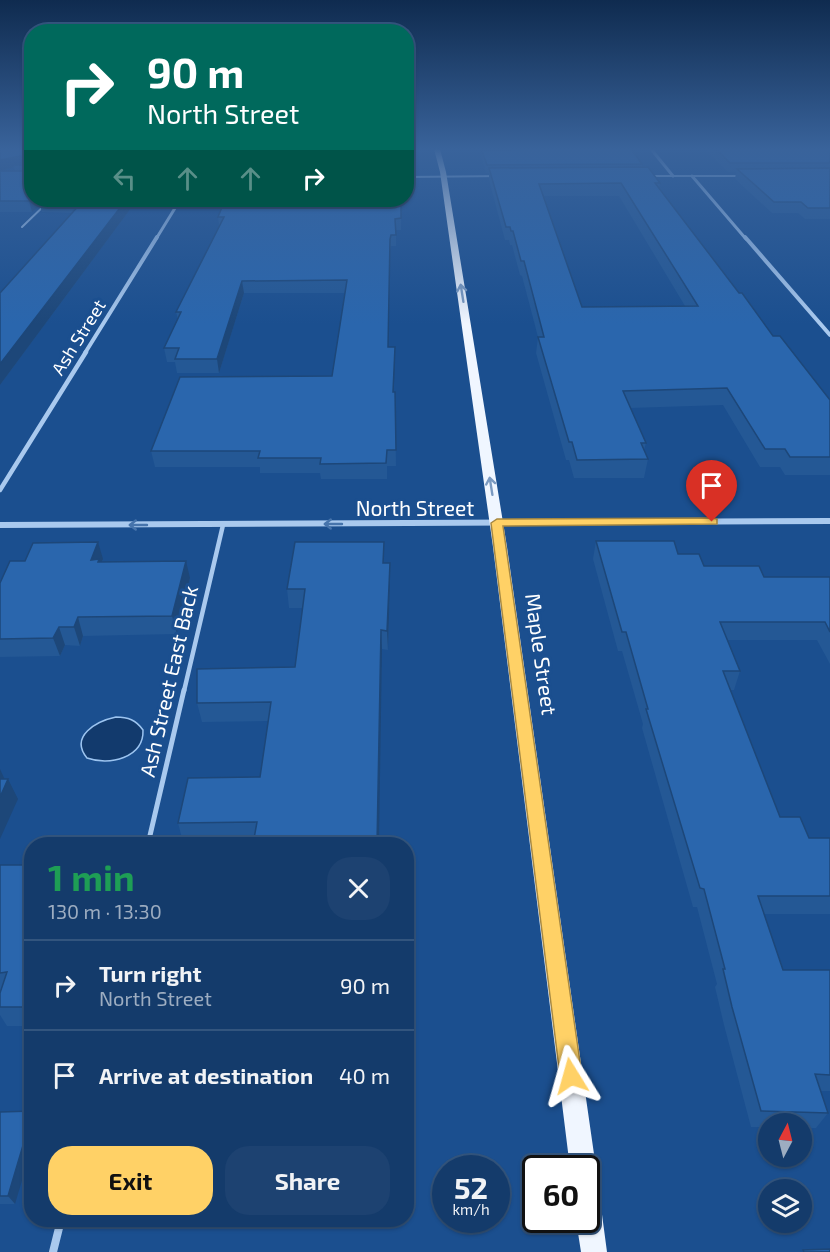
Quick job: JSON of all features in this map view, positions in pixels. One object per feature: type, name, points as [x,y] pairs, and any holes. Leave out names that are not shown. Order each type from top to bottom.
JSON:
[{"type":"main road","name":"Maple Street","points":[[449,207],[497,523],[581,1155]]},
{"type":"main road","points":[[591,1233],[594,1252]]},
{"type":"street","name":"Ash Street","points":[[0,490],[175,207]]},
{"type":"street","points":[[719,207],[830,335]]},
{"type":"street","name":"North Street","points":[[0,525],[830,521]]},
{"type":"lane","points":[[22,227],[42,207]]},
{"type":"lane","name":"Ash Street East Back","points":[[150,837],[223,525]]},
{"type":"lane","points":[[53,1252],[59,1227]]},
{"type":"water","points":[[116,717],[131,720],[143,730],[142,740],[138,747],[124,758],[115,760],[87,758],[82,750],[83,736],[94,726]]},
{"type":"building","points":[[77,207],[120,207],[0,364],[0,293]]},
{"type":"building","points":[[222,207],[401,207],[401,218],[395,219],[396,235],[391,235],[390,239],[388,347],[395,347],[393,392],[395,392],[396,450],[387,450],[386,463],[320,464],[321,458],[258,458],[260,451],[151,451],[180,377],[332,376],[347,280],[242,281],[217,359],[175,359],[179,348],[164,348],[181,312],[176,312],[224,217],[218,217]]},
{"type":"building","points":[[500,207],[547,207],[582,307],[698,306],[636,207],[674,207],[773,336],[780,336],[830,400],[830,457],[790,457],[785,449],[765,449],[727,388],[623,391],[646,443],[641,443],[648,459],[577,460],[572,442],[569,442],[538,337],[544,337],[524,261],[521,261],[513,231],[510,227],[506,227]]},
{"type":"building","points":[[596,541],[674,541],[678,554],[699,554],[704,566],[759,566],[764,577],[830,577],[830,632],[825,622],[720,622],[740,671],[723,671],[780,817],[800,817],[809,838],[830,838],[830,896],[758,896],[783,970],[830,970],[830,1075],[815,1074],[828,1113],[761,1111],[732,1007],[723,969],[725,969],[704,889],[700,888],[646,709],[648,709],[626,632],[622,632]]},
{"type":"building","points":[[98,542],[91,560],[99,559],[98,562],[186,561],[172,616],[78,617],[74,627],[59,627],[53,638],[0,639],[0,583],[10,561],[25,561],[33,543]]},
{"type":"building","points":[[295,542],[384,542],[383,563],[390,563],[387,631],[381,630],[377,837],[254,837],[257,822],[178,823],[188,778],[260,777],[271,702],[197,703],[197,669],[295,667],[305,589],[287,589]]},
{"type":"building","points":[[0,779],[8,779],[0,797]]},
{"type":"building","points":[[0,865],[24,865],[24,1007],[0,1007],[0,993],[7,972],[0,973]]},
{"type":"building","points":[[24,1111],[24,1142],[8,1196],[0,1196],[0,1112]]},
{"type":"building","points":[[830,1249],[830,1252],[804,1252],[803,1250]]},
{"type":"route","points":[[571,1076],[497,523],[712,522]]}]
